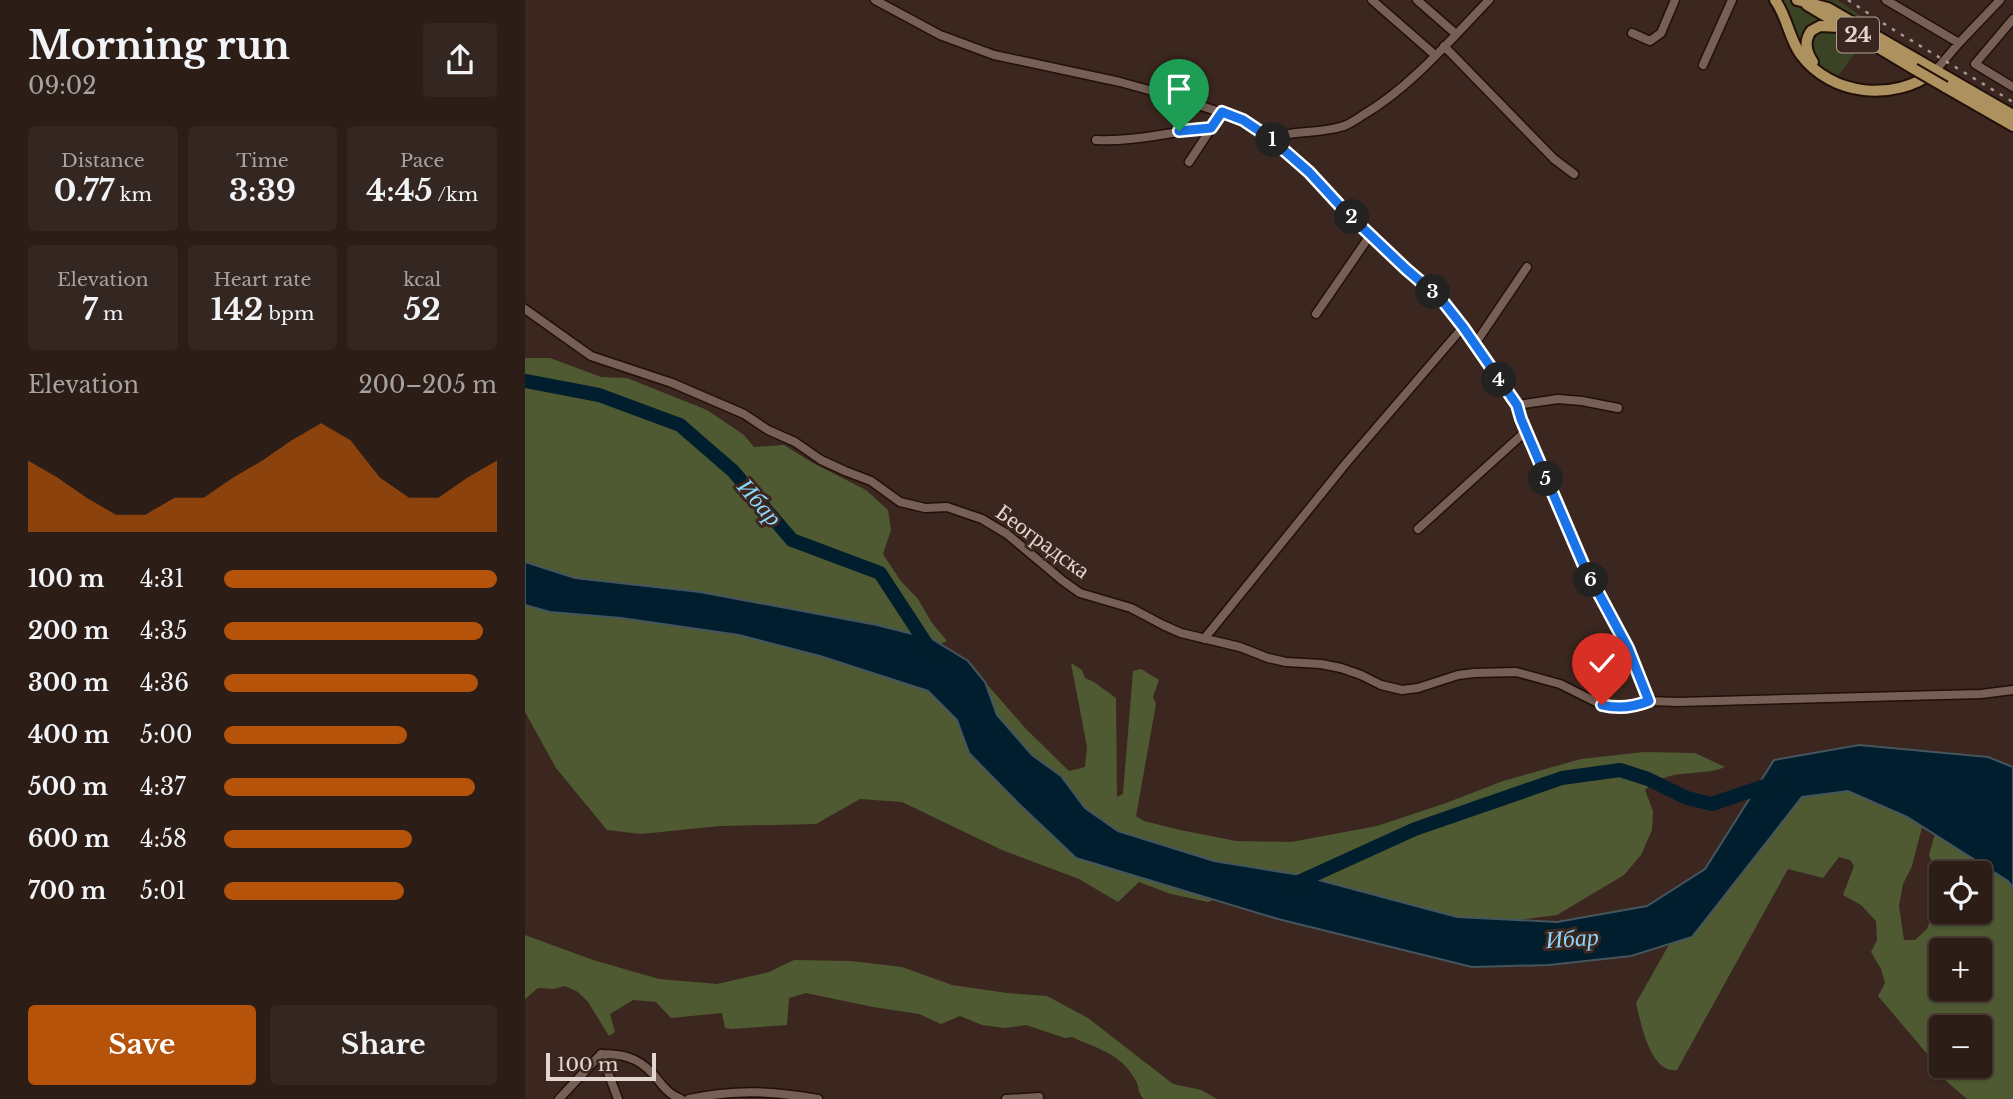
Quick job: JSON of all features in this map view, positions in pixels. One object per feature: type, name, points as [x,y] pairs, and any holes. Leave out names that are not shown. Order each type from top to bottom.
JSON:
[{"type":"main road","points":[[1775,0],[1801,56],[1825,77],[1853,88],[1878,92],[1918,82],[1936,70]]},
{"type":"main road","points":[[1799,1],[1828,8],[2013,115]]},
{"type":"main road","name":"24","points":[[1799,1],[2013,126]]},
{"type":"main road","points":[[1846,28],[1825,26],[1814,29],[1807,38],[1807,50],[1817,67],[1825,74],[1853,88]]},
{"type":"street","points":[[875,0],[940,35],[994,55],[1120,82],[1243,120],[1270,138],[1309,172],[1344,210],[1441,299],[1517,405],[1584,566],[1628,648],[1649,701]]},
{"type":"street","points":[[1372,0],[1434,55]]},
{"type":"street","points":[[1417,0],[1456,34]]},
{"type":"street","points":[[1270,138],[1283,133],[1345,126],[1376,107],[1444,47],[1489,0]]},
{"type":"street","points":[[1632,33],[1650,41],[1661,33],[1675,0]]},
{"type":"street","points":[[1703,65],[1732,0]]},
{"type":"street","points":[[1886,0],[1959,43]]},
{"type":"street","points":[[1936,70],[2000,0]]},
{"type":"street","points":[[2013,19],[1975,64],[2013,87]]},
{"type":"street","points":[[1444,47],[1554,159],[1574,174]]},
{"type":"street","points":[[1189,162],[1222,112]]},
{"type":"street","points":[[1096,140],[1122,140],[1211,128]]},
{"type":"street","points":[[1316,314],[1371,234]]},
{"type":"street","points":[[1475,344],[1527,267]]},
{"type":"street","name":"Београдска","points":[[525,309],[590,356],[672,383],[744,414],[768,430],[795,442],[821,460],[871,481],[900,502],[925,508],[947,507],[982,519],[1007,534],[1080,593],[1131,608],[1163,625],[1204,639],[1282,661],[1341,668],[1402,690],[1474,673],[1516,672],[1560,684],[1602,705],[1614,708],[1637,706],[1649,701],[1981,694],[2013,690]]},
{"type":"street","points":[[1204,639],[1347,462],[1463,327]]},
{"type":"street","points":[[1517,405],[1558,399],[1618,408]]},
{"type":"street","points":[[1418,529],[1526,432]]},
{"type":"street","points":[[559,1099],[601,1054],[621,1054],[640,1062],[671,1095],[681,1099]]},
{"type":"street","points":[[601,1054],[618,1099]]},
{"type":"street","points":[[689,1099],[744,1091],[788,1093],[818,1099]]},
{"type":"street","points":[[1006,1099],[1039,1097]]},
{"type":"green space","points":[[1775,0],[1838,0],[1875,26],[1835,80],[1810,65]]},
{"type":"green space","points":[[525,358],[550,358],[601,377],[627,378],[707,410],[744,435],[754,447],[784,445],[866,490],[888,510],[891,530],[883,554],[947,641],[940,644],[932,639],[877,625],[575,578],[525,562]]},
{"type":"green space","points":[[525,605],[550,612],[621,618],[739,635],[820,656],[928,691],[957,720],[969,753],[1076,858],[1213,900],[1208,902],[1171,894],[1139,882],[1118,902],[1079,879],[1002,850],[902,802],[860,799],[816,824],[720,826],[641,834],[607,830],[556,768],[525,712]]},
{"type":"green space","points":[[1071,663],[1082,670],[1085,678],[1116,698],[1117,797],[1123,794],[1133,671],[1141,669],[1159,680],[1153,697],[1156,704],[1136,816],[1144,821],[1180,830],[1236,841],[1291,842],[1377,826],[1503,781],[1581,759],[1644,752],[1695,753],[1725,767],[1674,775],[1645,790],[1653,811],[1652,830],[1641,855],[1624,875],[1557,915],[1519,920],[1457,917],[1300,875],[1214,861],[1118,831],[1085,808],[1061,776],[1032,755],[997,715],[985,682],[1026,729],[1069,771],[1085,767],[1087,747]]},
{"type":"green space","points":[[1848,791],[1907,817],[1922,827],[1912,866],[1903,884],[1899,906],[1904,940],[1915,940],[1929,924],[1992,924],[1992,871],[2013,888],[2013,1099],[1967,1099],[1945,1080],[1992,1078],[1992,1015],[1929,1015],[1928,1055],[1878,996],[1885,983],[1881,969],[1871,952],[1877,940],[1876,921],[1861,905],[1843,895],[1854,866],[1850,860],[1839,857],[1823,878],[1788,869],[1677,1070],[1668,1069],[1653,1056],[1636,1003],[1670,943],[1692,937],[1802,797]]},
{"type":"green space","points":[[1935,834],[1976,861],[1931,861],[1929,855]]},
{"type":"green space","points":[[525,935],[593,960],[659,979],[717,984],[769,972],[794,960],[851,961],[902,967],[952,985],[1047,996],[1088,1018],[1173,1084],[1201,1090],[1217,1099],[1144,1099],[1129,1070],[1115,1057],[1072,1037],[1065,1038],[1026,1025],[1005,1028],[982,1025],[960,1016],[941,1024],[919,1014],[806,993],[789,998],[787,1025],[732,1029],[725,1028],[722,1013],[671,1018],[656,1002],[633,1000],[610,1014],[615,1032],[609,1036],[588,1002],[578,992],[565,986],[554,989],[538,988],[525,999]]},
{"type":"water","points":[[525,562],[575,578],[700,592],[877,625],[932,639],[968,661],[985,682],[997,715],[1032,755],[1061,776],[1085,808],[1118,831],[1214,861],[1300,875],[1457,917],[1557,922],[1647,906],[1705,869],[1774,760],[1859,745],[1988,757],[2013,767],[2013,888],[2008,881],[1992,871],[1992,861],[1976,861],[1907,817],[1848,791],[1802,797],[1692,937],[1631,956],[1549,965],[1472,967],[1278,919],[1076,858],[969,753],[957,720],[928,691],[820,656],[739,635],[621,618],[550,612],[525,605]]},
{"type":"waterway","name":"Ибар","points":[[525,381],[599,395],[680,425],[733,471],[792,540],[880,573],[931,651]]},
{"type":"waterway","name":"Ибар","points":[[1294,884],[1415,829],[1562,778],[1620,770],[1648,779],[1687,798],[1712,804],[1771,784]]},
{"type":"railway","points":[[1848,0],[2013,102]]},
{"type":"route","points":[[1179,131],[1211,128],[1222,112],[1243,120],[1270,138],[1309,172],[1344,210],[1406,269],[1441,299],[1463,327],[1517,405],[1584,566],[1628,648],[1649,701],[1637,706],[1614,708],[1602,705]]}]
